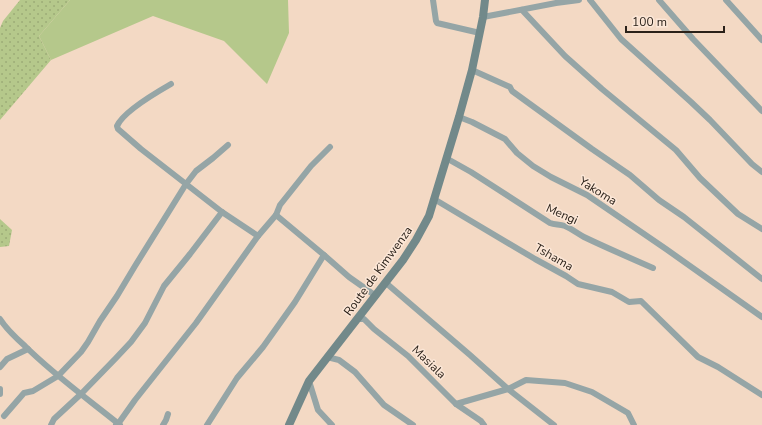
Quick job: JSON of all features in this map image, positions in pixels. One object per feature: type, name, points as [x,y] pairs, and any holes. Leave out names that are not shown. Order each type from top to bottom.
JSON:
[{"type":"street","points":[[432,0],[437,23],[480,33]]},
{"type":"street","name":"Route de Kimwenza","points":[[289,425],[309,381],[403,260],[428,220],[472,70],[483,18],[485,0]]},
{"type":"street","points":[[483,18],[556,3],[579,0]]},
{"type":"street","points":[[590,0],[621,39],[691,102],[752,164],[762,172]]},
{"type":"street","points":[[659,0],[693,39],[762,111]]},
{"type":"street","points":[[726,0],[762,40]]},
{"type":"street","points":[[522,10],[565,56],[602,89],[676,150],[700,178],[738,214],[762,229]]},
{"type":"street","points":[[472,70],[510,87],[512,91],[630,175],[659,200],[684,217],[762,279]]},
{"type":"street","points":[[171,84],[137,106],[119,122],[117,126],[119,130],[222,212],[258,236]]},
{"type":"street","name":"Yakoma","points":[[459,117],[472,122],[504,139],[517,153],[533,166],[586,195],[762,316]]},
{"type":"street","points":[[4,416],[24,393],[33,391],[58,376],[80,352],[88,342],[186,184],[196,171],[228,145]]},
{"type":"street","points":[[0,319],[6,328],[58,376],[118,425],[135,400],[196,323],[258,236],[276,215],[284,199],[311,166],[330,147]]},
{"type":"street","name":"Mengi","points":[[446,158],[471,172],[550,223],[559,224],[566,227],[622,255],[653,268]]},
{"type":"street","name":"Tshama","points":[[434,199],[578,284],[612,292],[629,302],[642,302],[698,357],[718,367],[762,395]]},
{"type":"street","points":[[51,425],[54,419],[81,394],[131,342],[145,323],[164,286],[222,212]]},
{"type":"street","points":[[276,215],[349,277],[376,296]]},
{"type":"street","points":[[207,425],[237,378],[263,347],[295,302],[324,255]]},
{"type":"street","points":[[386,283],[508,389],[554,425]]},
{"type":"street","name":"Masiala","points":[[357,319],[364,319],[374,329],[408,356],[456,404],[481,421],[484,425]]},
{"type":"street","points":[[0,367],[7,359],[28,349]]},
{"type":"street","points":[[327,357],[339,360],[355,372],[384,405],[412,425]]},
{"type":"street","points":[[456,404],[508,389],[526,380],[565,383],[592,392],[628,413],[634,425]]},
{"type":"street","points":[[309,381],[318,410],[332,425]]},
{"type":"street","points":[[0,389],[0,394]]},
{"type":"street","points":[[163,425],[168,414]]},
{"type":"green space","points":[[20,0],[70,0],[39,36],[51,60],[0,120],[0,28],[3,21]]},
{"type":"green space","points":[[70,0],[288,0],[289,33],[267,84],[224,41],[153,16],[51,60],[39,36]]},
{"type":"green space","points":[[0,219],[12,230],[9,246],[0,247]]}]
